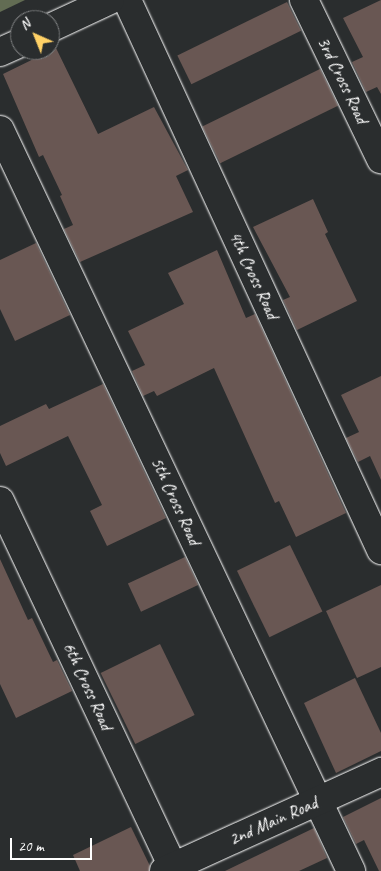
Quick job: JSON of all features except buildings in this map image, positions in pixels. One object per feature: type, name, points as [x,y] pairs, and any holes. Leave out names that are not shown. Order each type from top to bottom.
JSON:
[{"type":"street","points":[[60,23],[110,0]]},
{"type":"street","name":"4th Cross Road","points":[[127,0],[381,550]]},
{"type":"street","name":"3rd Cross Road","points":[[304,0],[381,159]]},
{"type":"street","name":"5th Cross Road","points":[[0,130],[351,871]]},
{"type":"street","name":"6th Cross Road","points":[[0,501],[171,869]]},
{"type":"street","name":"2nd Main Road","points":[[171,869],[381,772]]},
{"type":"green space","points":[[0,0],[25,0],[0,12]]}]
